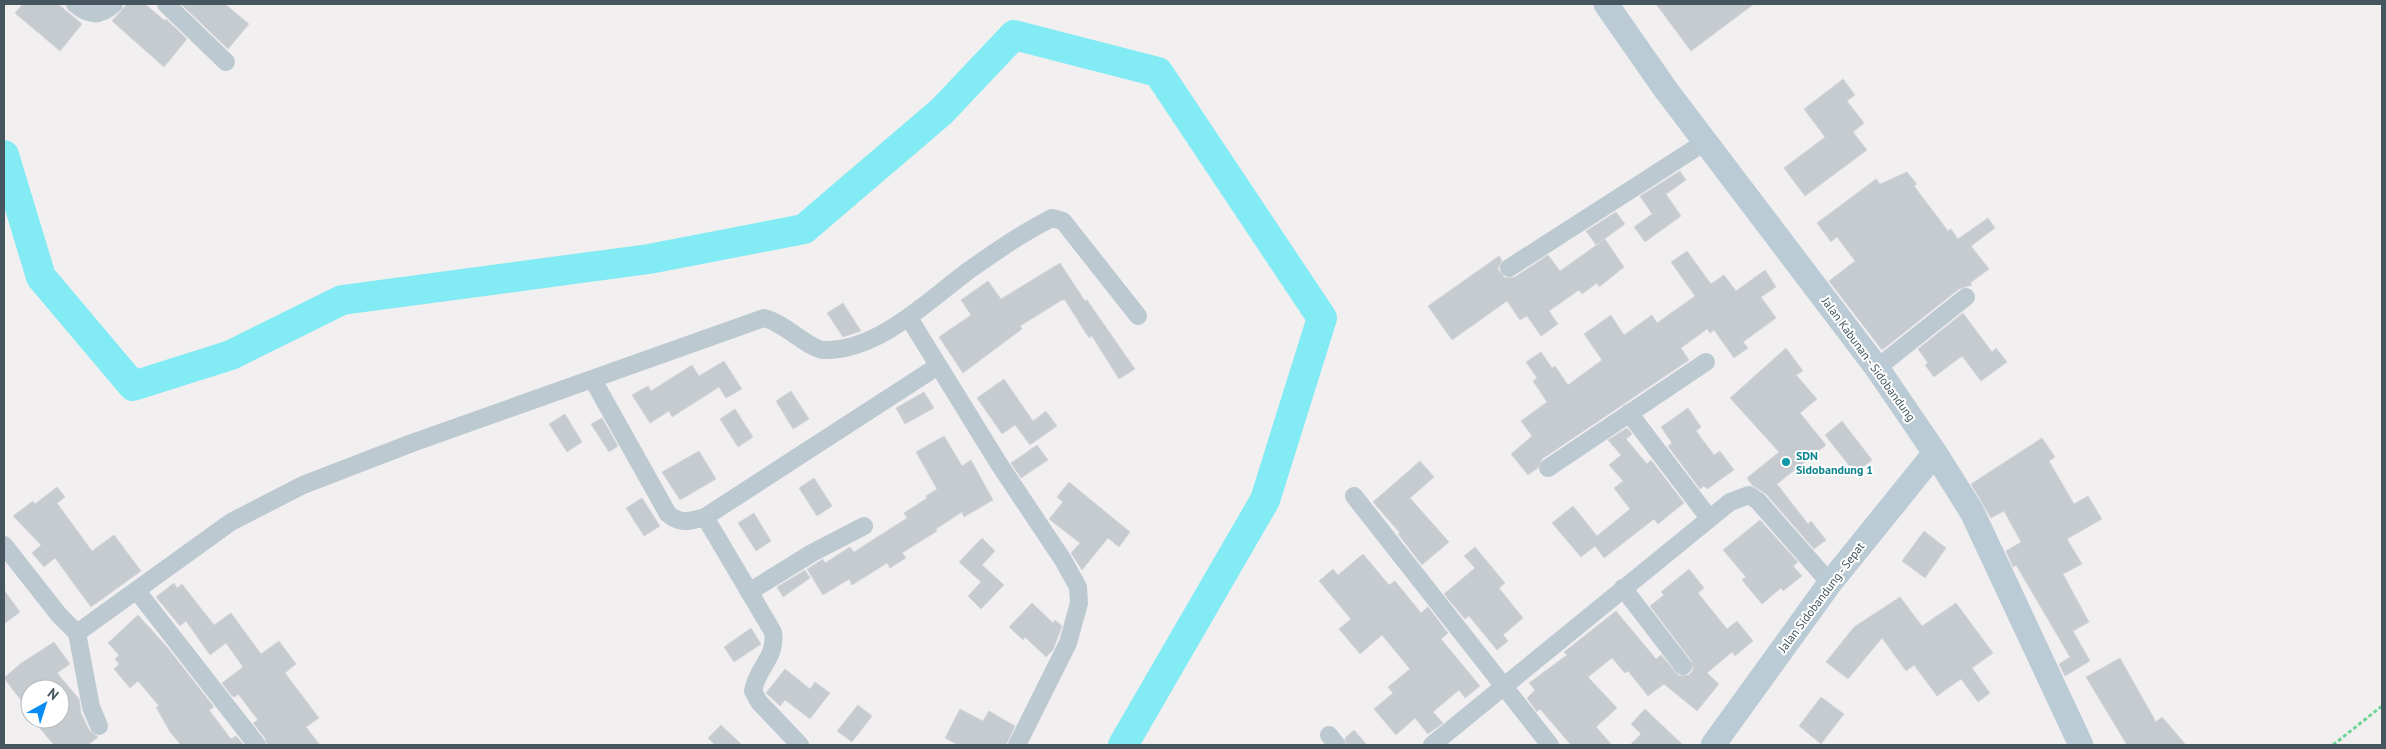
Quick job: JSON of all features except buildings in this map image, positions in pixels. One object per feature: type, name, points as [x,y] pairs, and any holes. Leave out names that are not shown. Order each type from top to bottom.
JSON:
[{"type":"street","points":[[75,4],[93,14],[100,14],[114,4]]},
{"type":"street","points":[[166,4],[226,62]]},
{"type":"street","name":"Jalan Kabunan - Sidobandung","points":[[1606,4],[1695,148],[1877,368],[1936,454],[1972,512],[2081,745]]},
{"type":"street","points":[[1509,268],[1695,148]]},
{"type":"street","points":[[77,633],[231,522],[303,485],[412,443],[764,318],[777,322],[822,350],[843,348],[866,341],[909,318],[1006,244],[1043,222],[1057,218],[1063,221],[1138,316]]},
{"type":"street","points":[[1877,368],[1966,297]]},
{"type":"street","points":[[909,318],[999,464],[1063,560],[1078,587],[1079,603],[1068,643],[1017,745]]},
{"type":"street","points":[[1548,468],[1706,362]]},
{"type":"street","points":[[593,380],[668,514],[676,520],[686,522],[705,518],[938,366]]},
{"type":"street","points":[[1629,413],[1709,518]]},
{"type":"street","name":"Jalan Sidobandung - Sepat","points":[[1713,745],[1830,583],[1936,454]]},
{"type":"street","points":[[1432,745],[1730,502],[1749,495],[1758,501],[1830,583]]},
{"type":"street","points":[[1354,496],[1550,745]]},
{"type":"street","points":[[705,518],[773,632],[775,644],[771,657],[755,678],[753,691],[759,702],[800,745]]},
{"type":"street","points":[[749,592],[812,553],[864,526]]},
{"type":"street","points":[[4,545],[59,615],[77,633],[89,698],[99,726]]},
{"type":"street","points":[[1623,588],[1683,666]]},
{"type":"street","points":[[137,591],[257,745]]},
{"type":"path","points":[[2334,745],[2382,706]]},
{"type":"waterway","points":[[4,155],[41,277],[133,386],[231,355],[342,300],[649,259],[804,229],[942,111],[1014,35],[1158,72],[1322,318],[1265,500],[1123,745]]},
{"type":"place","name":"SDN Sidobandung 1","points":[[1786,462]]}]
